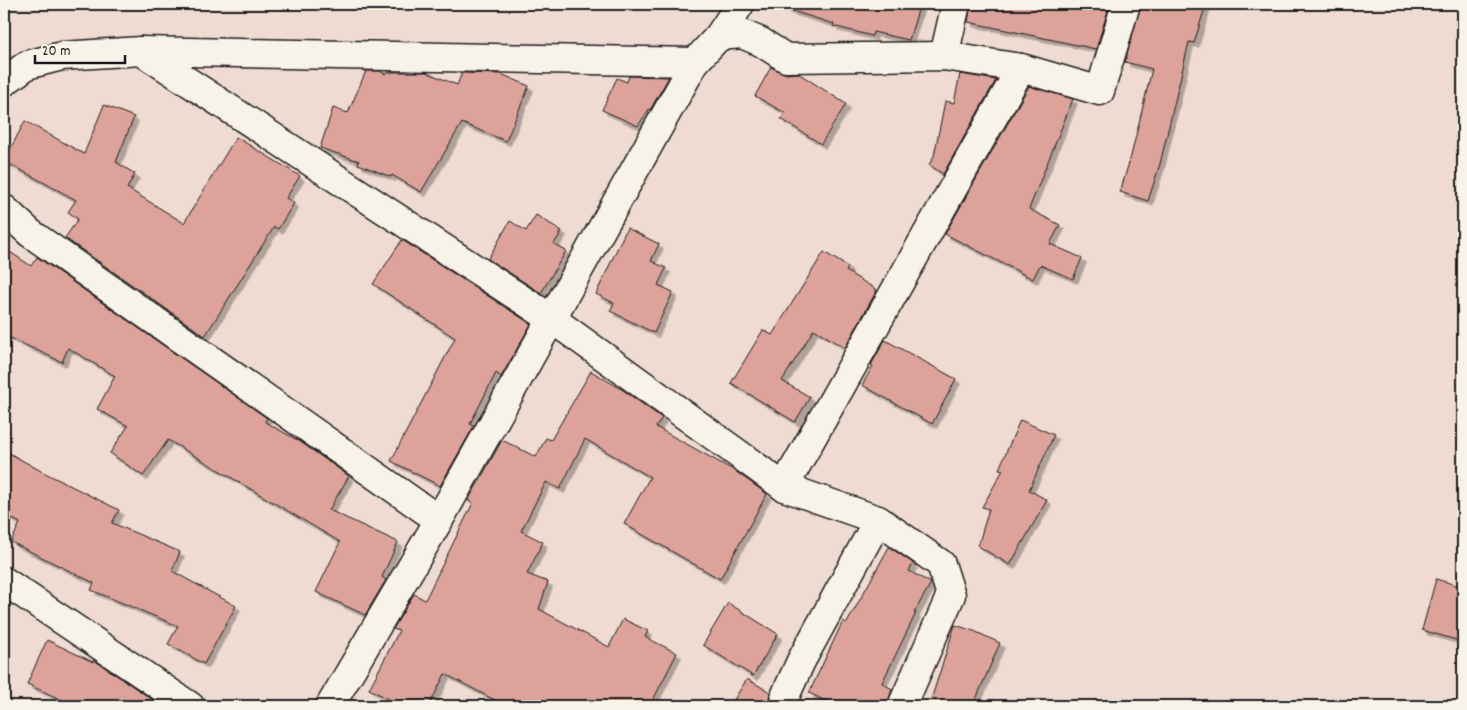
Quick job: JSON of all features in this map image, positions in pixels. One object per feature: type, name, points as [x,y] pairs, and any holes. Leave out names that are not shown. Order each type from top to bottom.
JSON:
[{"type":"street","points":[[330,706],[439,520],[695,62],[719,36],[740,4]]},
{"type":"street","points":[[944,56],[956,4]]},
{"type":"street","points":[[719,36],[742,34],[761,42],[786,58],[944,56],[1021,68],[1100,90],[1126,4]]},
{"type":"street","points":[[4,82],[27,65],[62,56],[141,51],[695,62]]},
{"type":"street","points":[[141,51],[552,319],[784,487],[878,520],[941,564],[951,595],[902,706]]},
{"type":"street","points":[[784,487],[1021,68]]},
{"type":"street","points":[[4,209],[30,233],[439,520]]},
{"type":"street","points":[[783,706],[786,694],[801,661],[878,520]]},
{"type":"street","points":[[4,581],[190,706]]},
{"type":"building","points":[[786,4],[920,4],[909,40],[873,32],[872,36],[833,26],[834,24],[786,9]]},
{"type":"building","points":[[971,4],[1110,4],[1096,49],[968,22]]},
{"type":"building","points":[[1141,4],[1206,4],[1194,43],[1189,42],[1160,164],[1148,201],[1120,192],[1131,156],[1152,69],[1125,62]]},
{"type":"building","points":[[771,67],[786,74],[798,73],[846,104],[821,144],[781,119],[785,113],[755,96]]},
{"type":"building","points":[[366,71],[379,71],[386,74],[388,72],[426,72],[457,85],[462,73],[501,74],[529,86],[506,141],[462,123],[421,192],[392,175],[391,177],[358,164],[359,161],[320,148],[333,108],[348,113]]},
{"type":"building","points":[[960,74],[996,80],[943,174],[929,165],[934,156],[945,101],[954,103]]},
{"type":"building","points":[[629,76],[669,77],[650,110],[638,126],[602,110],[617,78],[627,82]]},
{"type":"building","points":[[1029,86],[1073,99],[1029,209],[1060,225],[1050,244],[1082,258],[1073,279],[1040,265],[1033,279],[945,234]]},
{"type":"building","points":[[104,105],[134,117],[116,162],[135,174],[127,188],[184,223],[236,137],[300,176],[286,198],[294,203],[278,229],[274,227],[205,336],[65,238],[78,219],[68,212],[76,200],[4,161],[25,121],[84,154]]},
{"type":"building","points":[[536,215],[562,231],[554,244],[566,251],[541,293],[488,259],[510,221],[526,231]]},
{"type":"building","points":[[627,228],[659,244],[651,261],[666,268],[658,285],[673,292],[654,333],[610,311],[614,303],[596,294]]},
{"type":"building","points":[[402,240],[531,324],[501,377],[496,373],[470,424],[474,426],[440,486],[391,461],[455,338],[373,284]]},
{"type":"building","points":[[4,248],[31,266],[37,257],[267,418],[265,422],[299,441],[349,476],[329,510],[398,542],[382,577],[386,580],[365,615],[316,592],[340,542],[168,440],[143,476],[110,453],[128,426],[97,409],[115,376],[68,348],[62,362],[4,335]]},
{"type":"building","points":[[824,252],[848,267],[846,271],[877,290],[845,348],[814,329],[782,381],[810,397],[795,422],[731,383],[763,330],[772,335]]},
{"type":"building","points":[[885,340],[956,379],[932,424],[862,385]]},
{"type":"building","points":[[591,371],[623,390],[662,418],[656,427],[735,471],[767,494],[720,579],[624,524],[650,477],[585,439],[560,489],[546,482],[521,531],[543,542],[527,574],[548,582],[539,609],[609,647],[623,619],[648,631],[645,637],[677,653],[650,706],[506,706],[445,674],[429,706],[402,706],[369,689],[399,631],[393,629],[414,594],[425,600],[473,503],[468,501],[502,440],[536,457],[546,438],[551,440]]},
{"type":"building","points":[[1020,420],[1054,435],[1029,490],[1047,500],[1010,565],[978,546],[989,509],[982,507],[1003,470],[999,469]]},
{"type":"building","points":[[4,450],[41,471],[119,510],[112,523],[180,552],[172,571],[236,606],[204,664],[168,644],[178,626],[91,590],[94,583],[11,542],[20,523],[4,514]]},
{"type":"building","points":[[889,547],[913,563],[909,571],[931,583],[914,613],[916,613],[882,683],[892,689],[887,706],[836,706],[809,693],[843,621],[847,623]]},
{"type":"building","points":[[1436,579],[1463,587],[1463,642],[1422,630]]},
{"type":"building","points":[[728,603],[778,634],[753,676],[703,645]]},
{"type":"building","points":[[955,625],[1000,643],[973,706],[929,706]]},
{"type":"building","points":[[47,640],[93,662],[94,660],[162,706],[75,706],[27,684]]},
{"type":"building","points":[[747,679],[770,692],[768,706],[730,706]]}]
